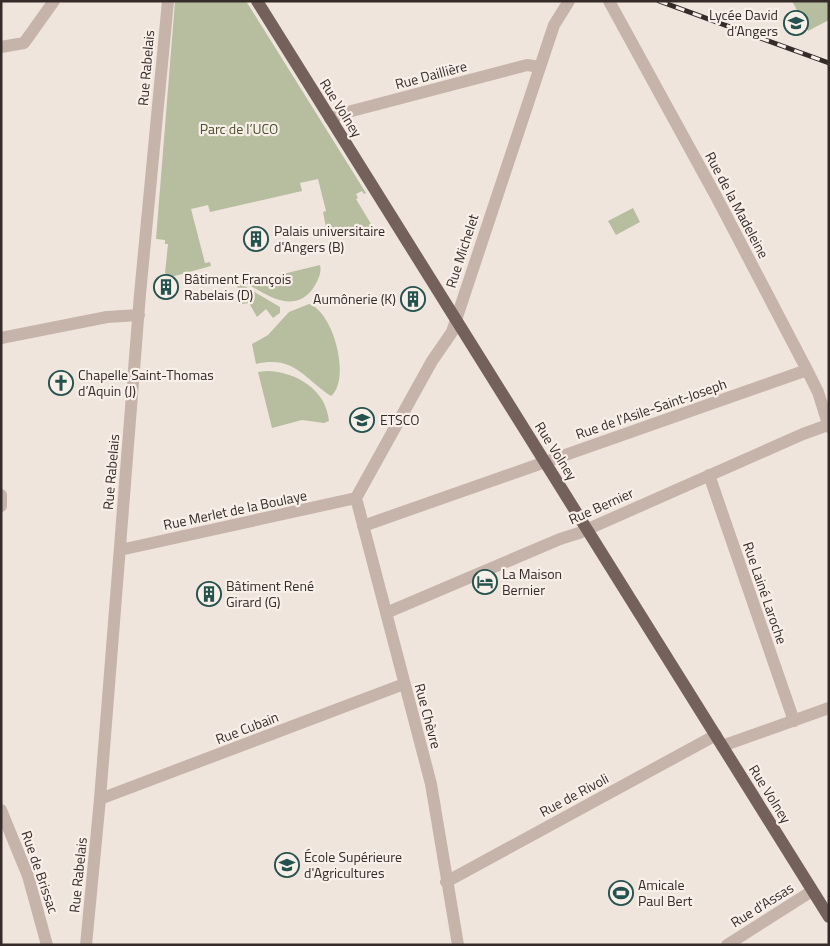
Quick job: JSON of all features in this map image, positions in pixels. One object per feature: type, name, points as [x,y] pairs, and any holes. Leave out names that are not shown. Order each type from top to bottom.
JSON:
[{"type":"main road","name":"Rue Volney","points":[[257,1],[829,917]]},
{"type":"street","points":[[1,48],[24,43],[54,1]]},
{"type":"street","name":"Rue Rabelais","points":[[86,945],[100,800],[139,315],[168,1]]},
{"type":"street","name":"Rue Michelet","points":[[356,498],[432,360],[452,332],[554,25],[569,1]]},
{"type":"street","name":"Rue de la Madeleine","points":[[609,1],[713,190],[807,370],[818,392],[828,426]]},
{"type":"street","name":"Rue Daillière","points":[[330,119],[344,112],[527,65],[540,67]]},
{"type":"street","points":[[1,338],[107,317],[139,315]]},
{"type":"street","name":"Rue de l'Asile-Saint-Joseph","points":[[363,526],[807,370]]},
{"type":"street","name":"Rue Bernier","points":[[386,613],[560,539],[586,530],[709,474],[828,426]]},
{"type":"street","name":"Rue Lainé Laroche","points":[[709,474],[794,721]]},
{"type":"street","points":[[1,495],[1,506]]},
{"type":"street","name":"Rue Merlet de la Boulaye","points":[[120,550],[356,498]]},
{"type":"street","name":"Rue Chèvre","points":[[356,498],[432,787],[446,882],[458,945]]},
{"type":"street","name":"Rue Cubain","points":[[100,800],[404,684]]},
{"type":"street","name":"Rue de Rivoli","points":[[446,882],[719,741],[794,721],[829,708]]},
{"type":"street","name":"Rue de Brissac","points":[[1,810],[28,876],[47,945]]},
{"type":"street","name":"Rue d'Assas","points":[[727,945],[812,891]]},
{"type":"green space","name":"Parc de l’UCO","points":[[175,1],[246,1],[366,193],[364,194],[362,191],[356,194],[358,198],[356,199],[371,224],[368,229],[328,238],[323,212],[326,211],[318,179],[300,183],[302,191],[210,212],[208,205],[191,209],[205,263],[210,262],[211,266],[171,277],[165,273],[168,244],[165,244],[165,240],[156,239]]},
{"type":"green space","points":[[792,1],[829,1],[829,20],[808,31]]},
{"type":"green space","points":[[633,208],[640,222],[616,235],[608,221]]},
{"type":"green space","points":[[320,265],[320,274],[314,287],[307,295],[298,300],[281,300],[263,293],[246,283]]},
{"type":"green space","points":[[241,284],[280,307],[280,313],[273,318],[266,309],[257,317],[249,303],[242,304],[237,285]]},
{"type":"green space","points":[[309,304],[326,319],[337,347],[340,376],[337,388],[331,396],[290,366],[269,362],[256,364],[252,344],[268,335],[289,312]]},
{"type":"green space","points":[[267,371],[288,375],[308,384],[322,400],[327,410],[329,421],[324,423],[302,420],[272,428],[258,372]]},
{"type":"railway","points":[[659,1],[829,63]]},
{"type":"place","name":"Lycée David d’Angers","points":[[796,23]]},
{"type":"place","name":"Palais universitaire d'Angers (B)","points":[[256,239]]},
{"type":"place","name":"Bâtiment François Rabelais (D)","points":[[166,287]]},
{"type":"place","name":"Aumônerie (K)","points":[[413,299]]},
{"type":"place","name":"Chapelle Saint-Thomas d’Aquin (J)","points":[[61,383]]},
{"type":"place","name":"ETSCO","points":[[362,420]]},
{"type":"place","name":"La Maison Bernier","points":[[485,582]]},
{"type":"place","name":"Bâtiment René Girard (G)","points":[[209,594]]},
{"type":"place","name":"École Supérieure d'Agricultures","points":[[287,865]]},
{"type":"place","name":"Amicale Paul Bert","points":[[621,893]]}]
